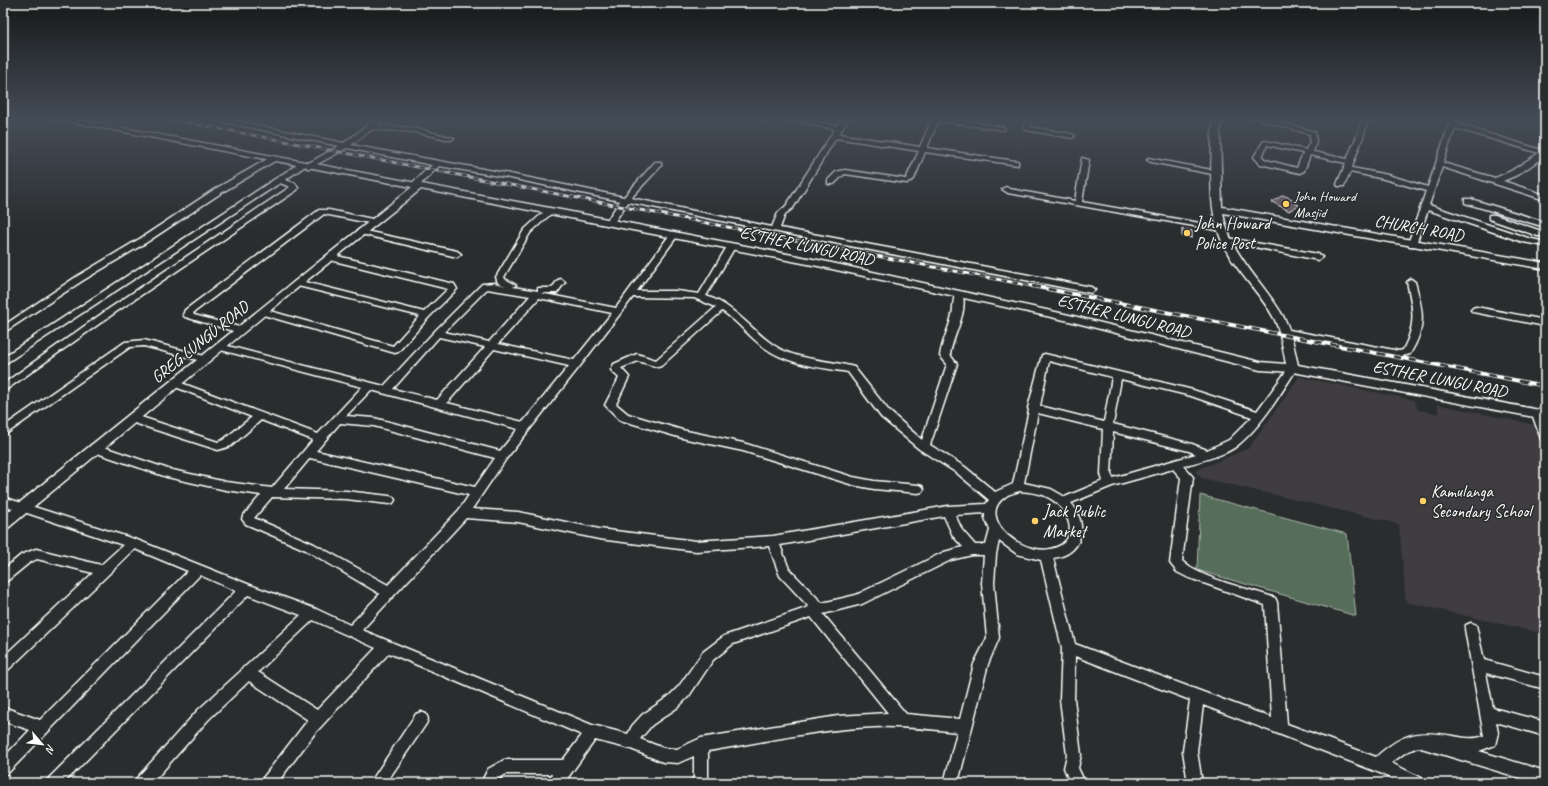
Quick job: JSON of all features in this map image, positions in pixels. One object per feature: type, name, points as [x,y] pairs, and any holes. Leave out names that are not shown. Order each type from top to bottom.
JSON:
[{"type":"street","name":"ESTHER LUNGU ROAD","points":[[256,156],[610,222],[958,294],[1069,318],[1260,366],[1293,368],[1541,414]]},
{"type":"street","points":[[3,362],[280,180],[326,156]]},
{"type":"street","points":[[394,156],[504,175],[775,230],[904,253],[1091,290]]},
{"type":"street","points":[[775,230],[782,213],[789,208],[822,156]]},
{"type":"street","points":[[831,182],[839,174],[845,172],[907,181],[910,180],[921,156]]},
{"type":"street","points":[[964,156],[1015,163]]},
{"type":"street","points":[[1063,502],[1109,483],[1207,455],[1233,443],[1259,416],[1293,368],[1284,332],[1277,314],[1224,234],[1218,209],[1216,156]]},
{"type":"street","points":[[1259,156],[1258,157],[1263,162],[1300,171],[1307,156]]},
{"type":"street","points":[[1316,156],[1430,190]]},
{"type":"street","points":[[1341,184],[1353,156]]},
{"type":"street","points":[[1412,244],[1442,156]]},
{"type":"street","points":[[1496,181],[1514,173],[1540,156]]},
{"type":"street","points":[[3,330],[79,279],[144,240],[218,191],[274,159]]},
{"type":"street","points":[[1078,203],[1085,160]]},
{"type":"street","points":[[1151,160],[1216,173]]},
{"type":"street","points":[[417,186],[437,164]]},
{"type":"street","points":[[610,222],[626,200],[658,164]]},
{"type":"street","points":[[1439,164],[1496,181],[1545,198]]},
{"type":"street","points":[[3,389],[110,312],[294,188],[292,185],[280,180]]},
{"type":"street","name":"GREG LUNGU ROAD","points":[[3,524],[417,186]]},
{"type":"street","points":[[1006,189],[1008,191],[1078,203],[1224,234],[1318,257]]},
{"type":"street","points":[[1468,201],[1545,225],[1541,236]]},
{"type":"street","points":[[1425,206],[1526,240],[1541,236]]},
{"type":"street","name":"CHURCH ROAD","points":[[1218,209],[1545,266]]},
{"type":"street","points":[[550,211],[527,232],[514,251],[500,279],[506,283],[550,292],[556,289],[561,282]]},
{"type":"street","points":[[240,330],[191,317],[188,315],[188,312],[322,212],[329,212],[374,222]]},
{"type":"street","points":[[1492,218],[1541,236],[1545,244]]},
{"type":"street","points":[[361,232],[457,254]]},
{"type":"street","points":[[352,632],[463,512],[502,456],[577,364],[674,235]]},
{"type":"street","points":[[701,296],[731,247]]},
{"type":"street","points":[[263,312],[395,350],[426,315],[453,289],[451,286],[329,257]]},
{"type":"street","points":[[1284,332],[1399,354],[1407,352],[1417,333],[1419,324],[1411,282]]},
{"type":"street","points":[[297,283],[426,315]]},
{"type":"street","points":[[386,390],[437,334],[485,286],[494,286],[618,311]]},
{"type":"street","points":[[440,404],[536,294]]},
{"type":"street","points":[[631,294],[701,296],[722,306],[767,345],[779,352],[813,363],[851,369],[885,414],[923,446],[961,470],[993,503]]},
{"type":"street","points":[[923,446],[927,442],[952,364],[945,356],[946,344],[959,309],[957,301],[958,294]]},
{"type":"street","points":[[722,306],[658,364],[637,357],[617,366],[616,370],[624,377],[610,405],[624,417],[682,434],[743,447],[832,475],[867,484],[918,489]]},
{"type":"street","points":[[1476,310],[1545,324]]},
{"type":"street","points":[[437,334],[577,364]]},
{"type":"street","points":[[3,432],[128,344],[144,343],[205,359]]},
{"type":"street","points":[[220,347],[526,427]]},
{"type":"street","points":[[1018,487],[1045,357],[1219,401],[1259,416]]},
{"type":"street","points":[[1109,483],[1106,474],[1109,454],[1108,426],[1117,374]]},
{"type":"street","points":[[176,384],[319,438]]},
{"type":"street","points":[[370,385],[319,438],[248,519],[310,547],[388,592]]},
{"type":"street","points":[[1034,408],[1192,448],[1207,455]]},
{"type":"street","points":[[1541,414],[1545,436]]},
{"type":"street","points":[[132,418],[218,446],[227,443],[259,416]]},
{"type":"street","points":[[337,419],[374,422],[502,456]]},
{"type":"street","points":[[95,448],[167,473],[226,486],[312,496],[346,495],[389,500]]},
{"type":"street","points":[[308,452],[476,492]]},
{"type":"street","points":[[1176,465],[1187,477],[1176,563],[1178,567],[1184,571],[1210,581],[1271,602],[1280,729]]},
{"type":"street","points":[[1018,487],[1027,487],[1046,491],[1063,502],[1075,520],[1076,534],[1070,545],[1064,549],[1046,554],[1030,554],[1003,541],[996,531],[990,516],[993,503],[1005,491],[1018,487]]},
{"type":"street","points":[[3,501],[133,543],[246,589],[312,613],[352,632],[592,732],[631,742],[664,755],[678,756],[701,744],[838,723],[874,720],[902,720],[966,726]]},
{"type":"street","points":[[463,512],[518,517],[599,534],[665,544],[696,546],[773,541],[993,503]]},
{"type":"street","points":[[948,511],[957,533],[972,550]]},
{"type":"street","points":[[951,783],[981,664],[993,638],[988,583],[991,550],[996,531]]},
{"type":"street","points":[[773,541],[784,572],[816,610],[902,720]]},
{"type":"street","points":[[3,666],[133,543]]},
{"type":"street","points":[[631,742],[637,731],[647,720],[673,702],[684,691],[692,682],[708,656],[718,646],[740,635],[816,610],[858,600],[948,556],[972,550],[991,550]]},
{"type":"street","points":[[3,577],[25,559],[36,554],[103,571]]},
{"type":"street","points":[[1046,554],[1069,648],[1067,699],[1074,755],[1071,768],[1078,783]]},
{"type":"street","points":[[3,768],[198,569]]},
{"type":"street","points":[[54,783],[246,589]]},
{"type":"street","points":[[142,783],[203,715],[247,672],[312,613]]},
{"type":"street","points":[[1378,765],[1396,749],[1417,740],[1437,739],[1475,746],[1484,745],[1490,740],[1491,732],[1470,630]]},
{"type":"street","points":[[268,783],[318,719],[387,646]]},
{"type":"street","points":[[1069,648],[1378,765],[1417,783]]},
{"type":"street","points":[[1478,665],[1545,683]]},
{"type":"street","points":[[247,672],[318,719]]},
{"type":"street","points":[[1195,783],[1190,751],[1197,697]]},
{"type":"street","points":[[1487,712],[1545,729]]},
{"type":"street","points":[[3,714],[42,728]]},
{"type":"street","points":[[377,783],[421,719]]},
{"type":"street","points":[[555,783],[565,767],[592,732]]},
{"type":"street","points":[[1417,740],[1545,778]]},
{"type":"street","points":[[698,783],[701,777],[701,744]]},
{"type":"street","points":[[488,783],[498,770],[504,767],[550,769],[565,767]]},
{"type":"shaded area","name":"Kamulanga Secondary School","points":[[1299,377],[1414,400],[1418,410],[1439,414],[1437,404],[1535,425],[1545,449],[1545,634],[1406,602],[1399,524],[1202,478],[1195,471],[1249,448]]},
{"type":"green space","points":[[1200,495],[1347,534],[1356,616],[1197,570]]},
{"type":"building","name":"John Howard Masjid","points":[[1283,195],[1297,201],[1294,203],[1299,205],[1289,211],[1272,202]]},
{"type":"building","name":"John Howard Police Post","points":[[1182,229],[1192,231],[1192,238],[1182,236]]},
{"type":"railway","points":[[359,156],[1037,287]]},
{"type":"railway","points":[[1032,286],[1545,386]]},
{"type":"place","name":"John Howard Masjid","points":[[1286,204]]},
{"type":"place","name":"John Howard Police Post","points":[[1187,233]]},
{"type":"place","name":"Kamulanga Secondary School","points":[[1423,501]]},
{"type":"place","name":"Jack Public Market","points":[[1035,521]]}]
